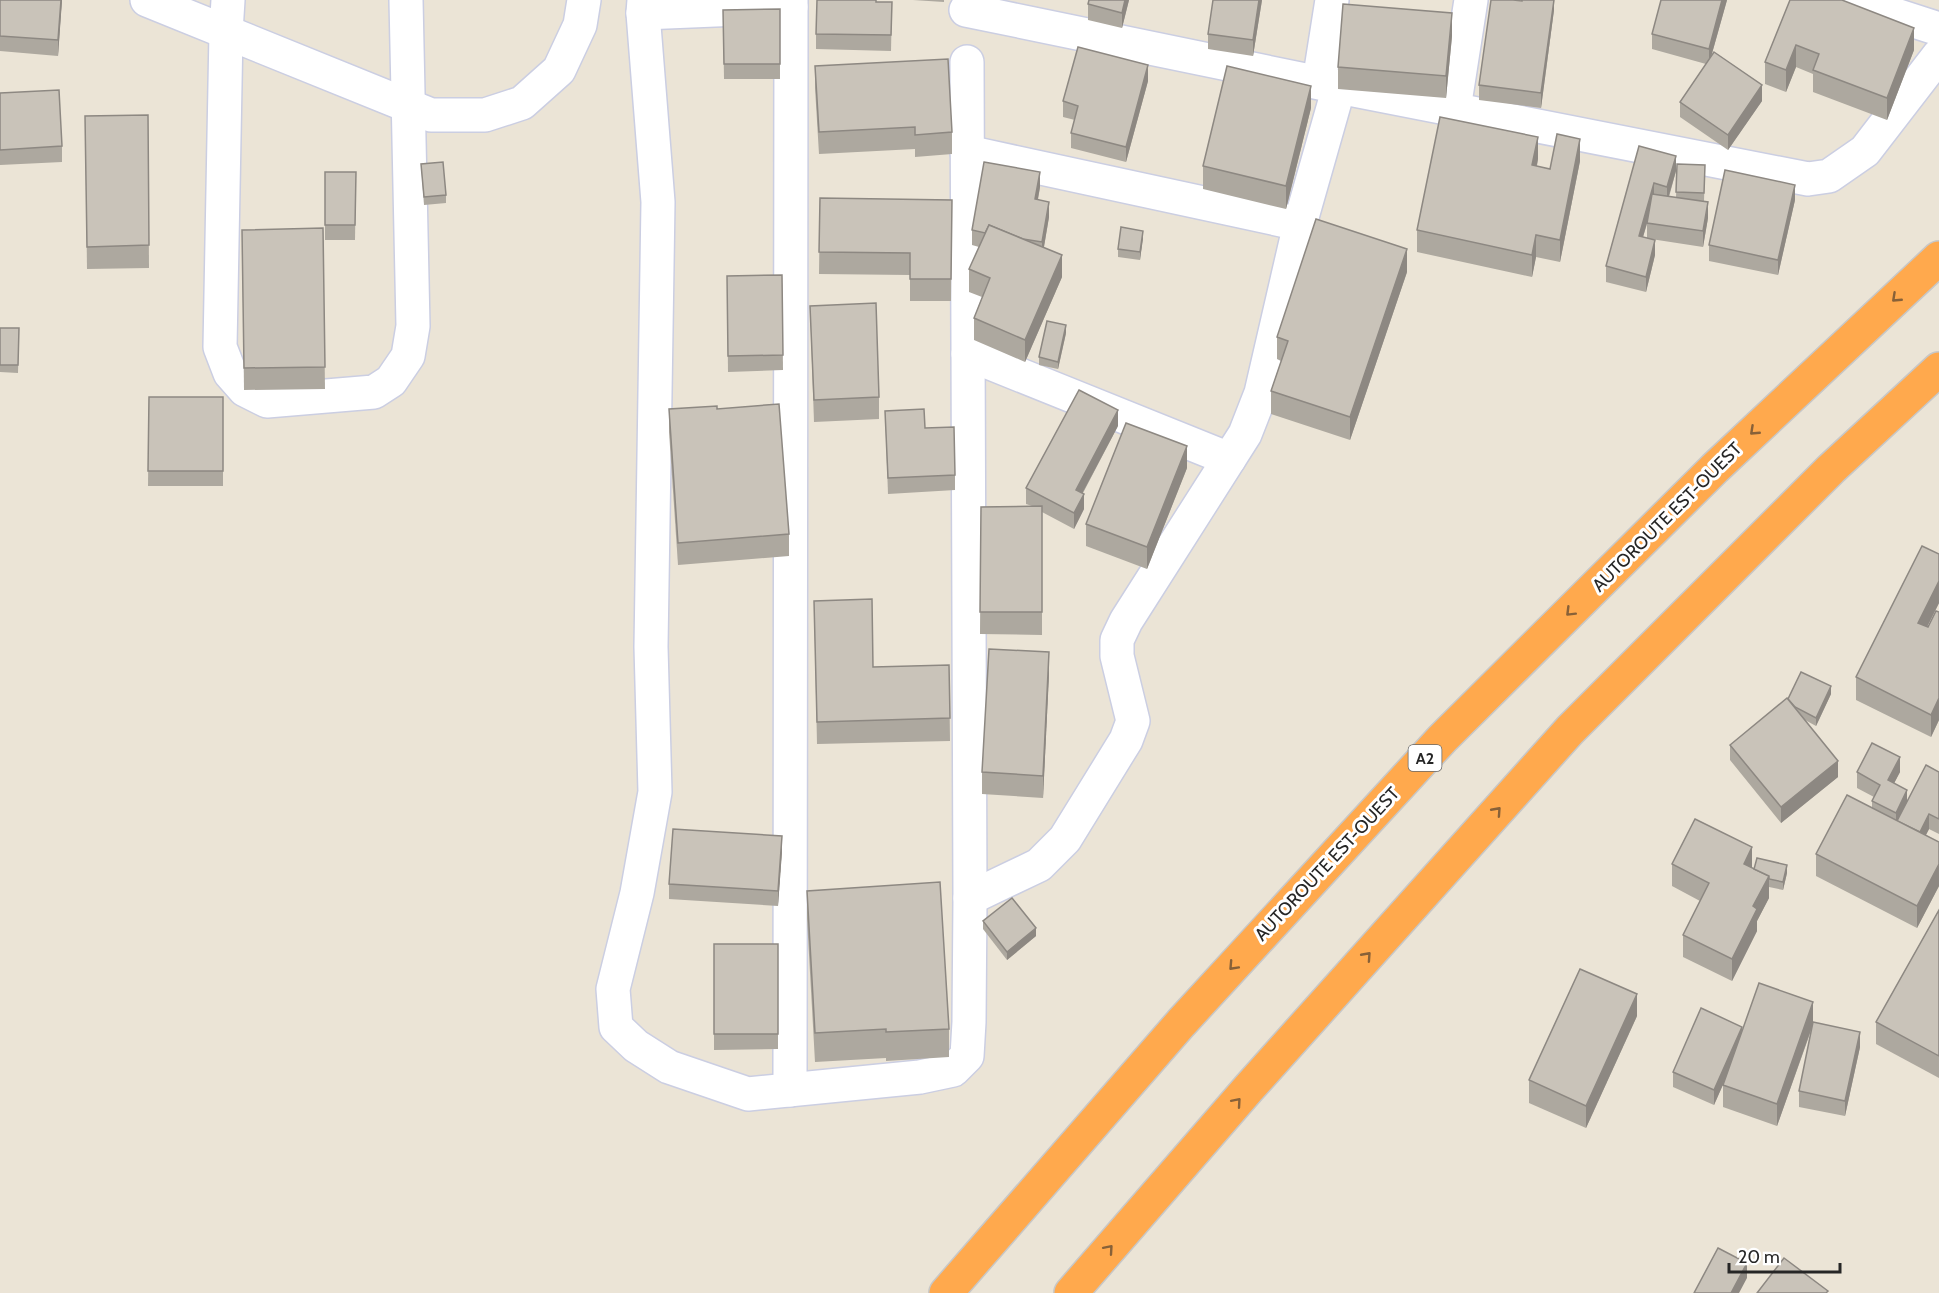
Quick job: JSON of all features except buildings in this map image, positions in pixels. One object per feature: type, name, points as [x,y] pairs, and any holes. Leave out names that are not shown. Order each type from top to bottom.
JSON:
[{"type":"highway","name":"AUTOROUTE EST-OUEST","points":[[946,1293],[1180,1023],[1442,739],[1715,468],[1939,258]]},
{"type":"highway","points":[[1071,1293],[1248,1089],[1570,730],[1831,469],[1939,369]]},
{"type":"street","points":[[147,0],[227,16],[431,115],[485,115],[522,103],[559,70],[580,26],[584,0]]},
{"type":"street","points":[[227,16],[220,347],[230,373],[245,390],[267,401],[374,392],[391,381],[408,356],[413,326],[406,0]]},
{"type":"street","points":[[970,898],[1039,865],[1065,839],[1126,740],[1133,721],[1117,656],[1117,640],[1126,621],[1245,434],[1261,393],[1329,85],[1332,0]]},
{"type":"street","points":[[1454,109],[1471,0]]},
{"type":"street","points":[[1849,0],[1939,29]]},
{"type":"street","points":[[790,1090],[803,67],[791,4],[644,7],[658,202],[651,647],[655,792],[637,893],[613,989],[616,1027],[636,1046],[669,1067],[748,1094],[790,1090],[920,1077],[953,1070],[967,1056],[970,898],[967,152],[955,62],[966,5],[1329,85],[1808,179],[1829,176],[1866,151],[1939,55]]},
{"type":"street","points":[[967,152],[1300,224]]},
{"type":"street","points":[[968,354],[1229,459]]}]
